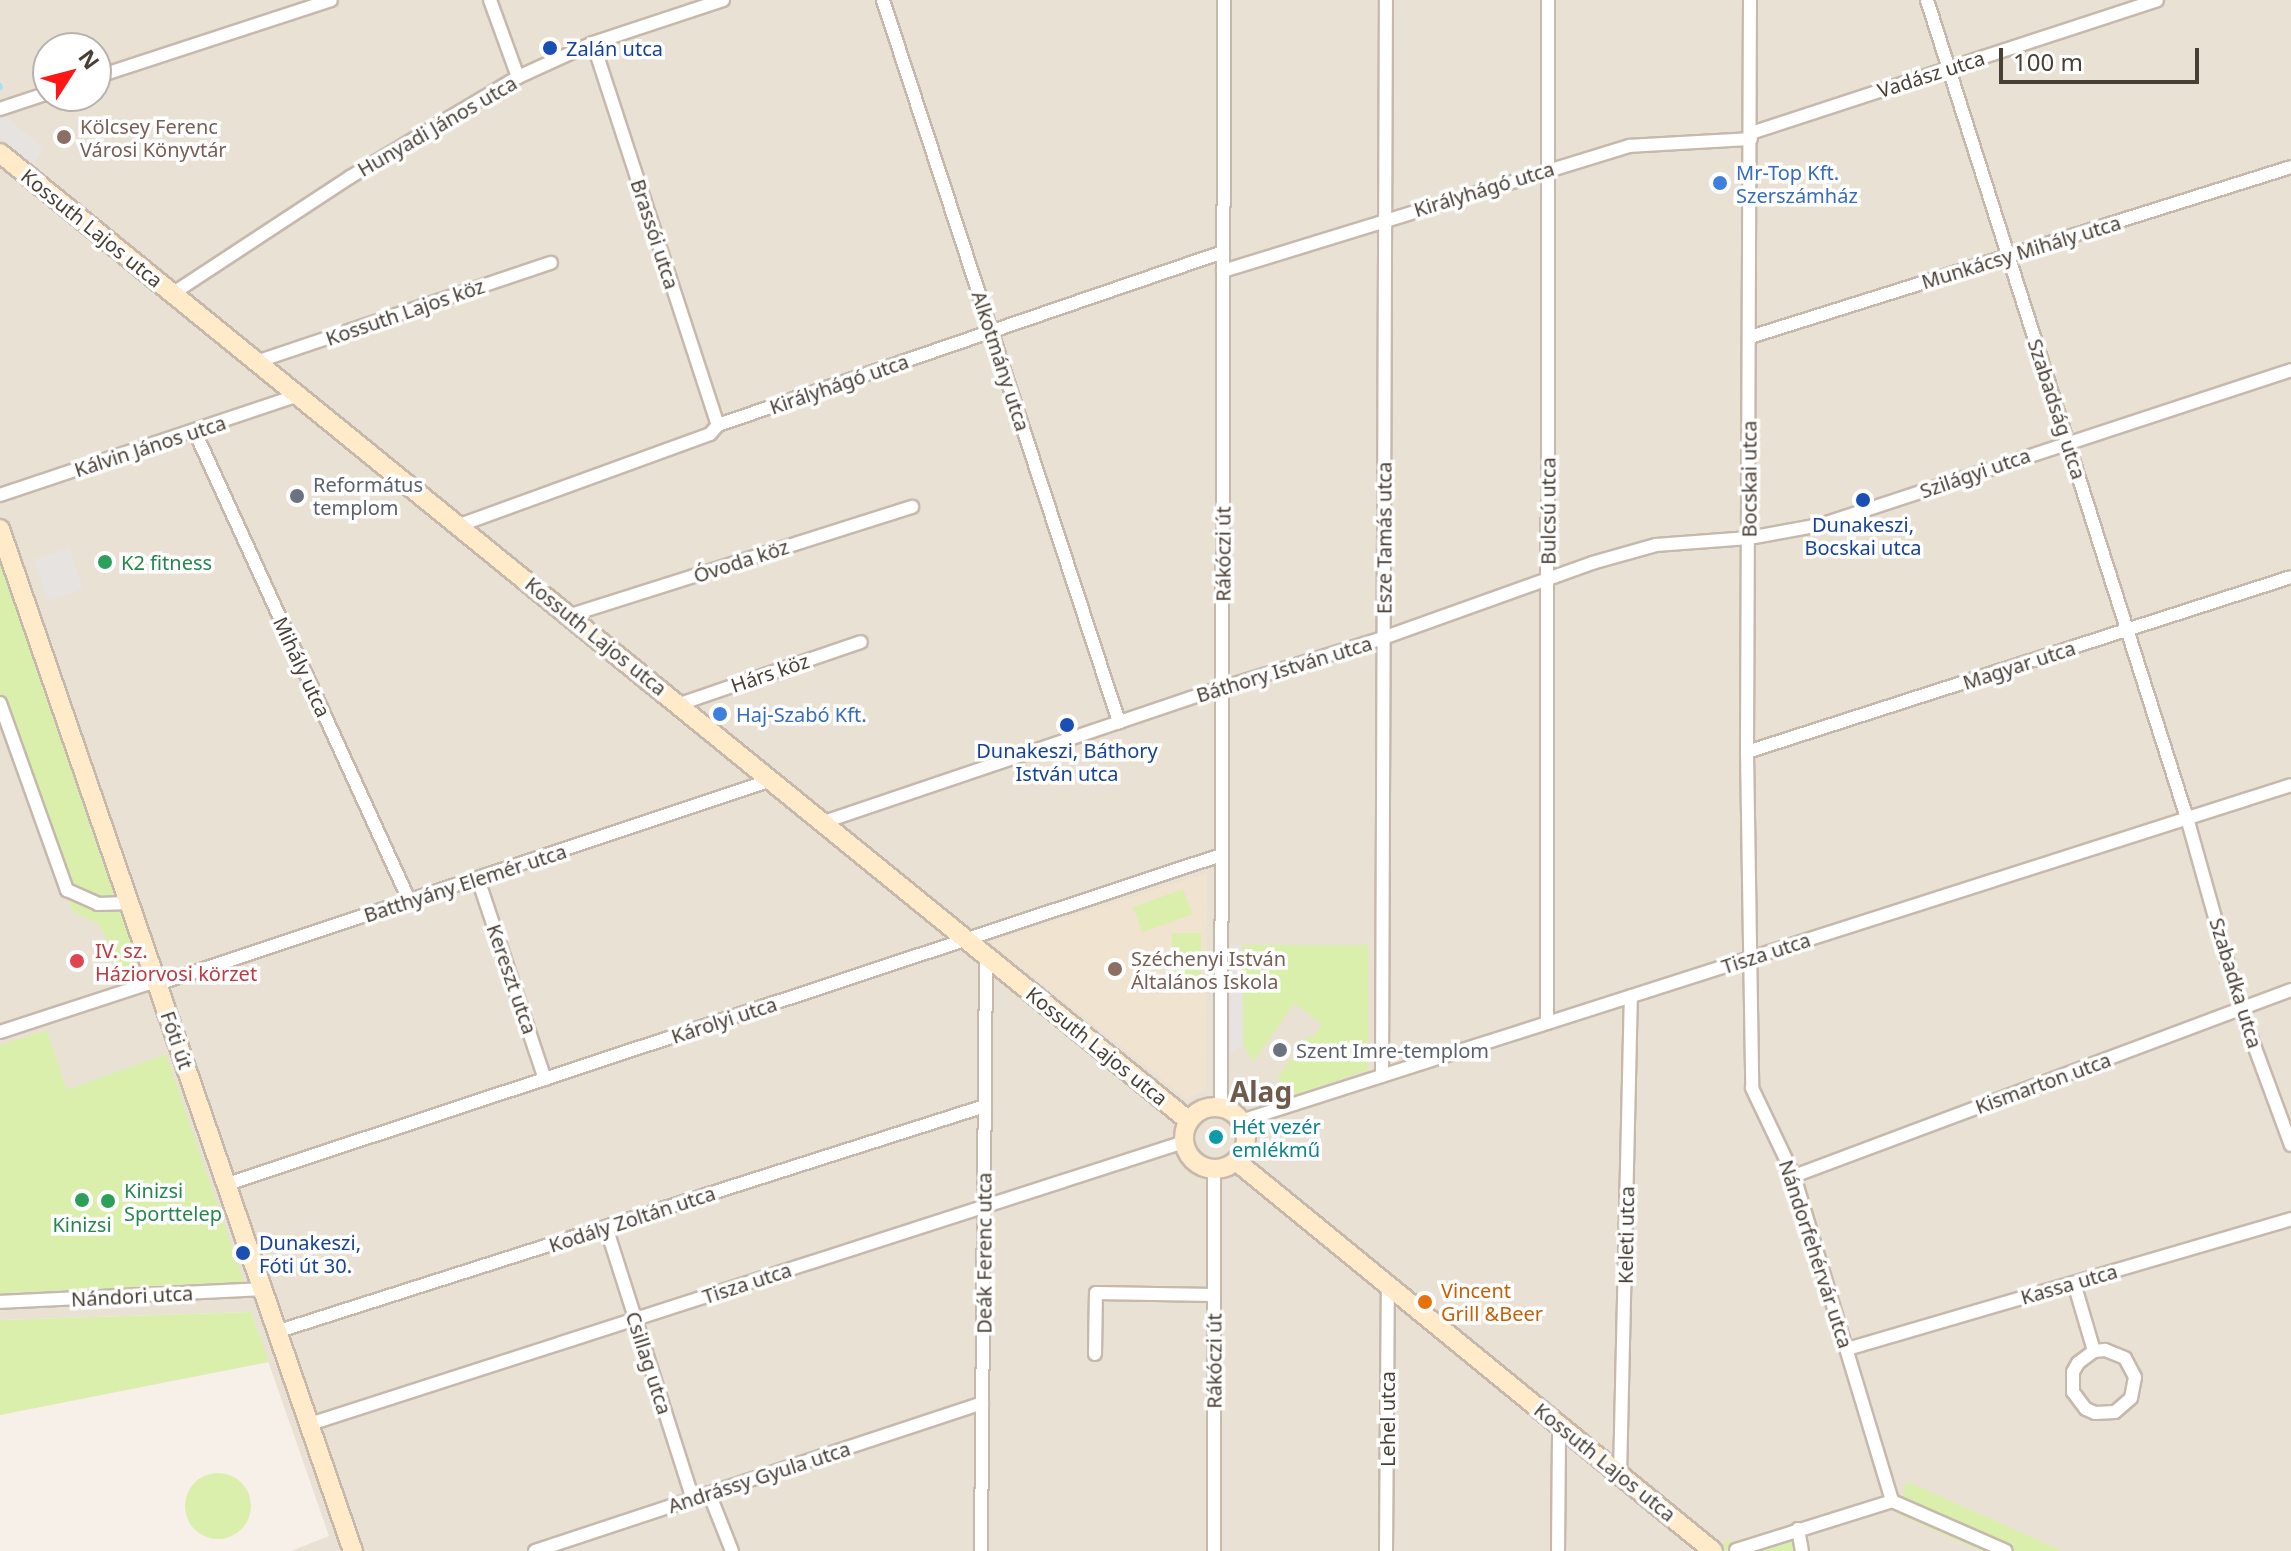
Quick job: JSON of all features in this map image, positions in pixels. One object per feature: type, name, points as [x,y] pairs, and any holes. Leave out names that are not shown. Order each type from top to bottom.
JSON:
[{"type":"street","points":[[112,72],[331,0]]},
{"type":"street","points":[[490,0],[518,77]]},
{"type":"street","name":"Hunyadi János utca","points":[[172,294],[350,177],[518,77],[593,43],[723,0]]},
{"type":"street","name":"Alkotmány utca","points":[[883,0],[1119,722]]},
{"type":"street","name":"Rákóczi út","points":[[1221,1108],[1224,0]]},
{"type":"street","name":"Esze Tamás utca","points":[[1382,1076],[1386,0]]},
{"type":"street","name":"Bulcsú utca","points":[[1547,1023],[1548,0]]},
{"type":"street","name":"Bocskai utca","points":[[1749,958],[1750,0]]},
{"type":"street","name":"Szabadság utca","points":[[1927,0],[2187,818]]},
{"type":"street","name":"Vadász utca","points":[[1751,136],[2157,0]]},
{"type":"street","name":"Brassói utca","points":[[593,43],[718,425]]},
{"type":"street","points":[[0,109],[32,98]]},
{"type":"street","name":"Királyhágó utca","points":[[1223,271],[1629,146],[1751,136]]},
{"type":"street","name":"Kossuth Lajos utca","points":[[0,153],[1189,1121]]},
{"type":"street","name":"Munkácsy Mihály utca","points":[[1750,337],[2291,167]]},
{"type":"street","name":"Királyhágó utca","points":[[460,525],[710,434],[718,425],[1223,252]]},
{"type":"street","name":"Kossuth Lajos köz","points":[[259,361],[551,263]]},
{"type":"street","name":"Szilágyi utca","points":[[1749,538],[1820,525],[2067,441],[2291,370]]},
{"type":"street","name":"Kálvin János utca","points":[[0,495],[299,395]]},
{"type":"street","name":"Mihály utca","points":[[195,432],[410,902]]},
{"type":"street","name":"Óvoda köz","points":[[571,615],[912,507]]},
{"type":"street","name":"Fóti út","points":[[0,529],[353,1551]]},
{"type":"street","name":"Báthory István utca","points":[[824,822],[1222,688],[1383,638],[1548,578],[1656,545],[1749,538]]},
{"type":"street","name":"Magyar utca","points":[[1747,752],[2291,577]]},
{"type":"street","name":"Hárs köz","points":[[680,704],[861,642]]},
{"type":"street","points":[[0,703],[67,890],[98,904],[130,903]]},
{"type":"street","name":"Batthyány Elemér utca","points":[[0,1032],[410,902],[772,780]]},
{"type":"street","name":"Tisza utca","points":[[1241,1121],[2291,785]]},
{"type":"street","name":"Szabadka utca","points":[[2187,818],[2241,1010],[2291,1145]]},
{"type":"street","name":"Károlyi utca","points":[[227,1184],[1221,855]]},
{"type":"street","name":"Kereszt utca","points":[[478,879],[545,1079]]},
{"type":"street","name":"Deák Ferenc utca","points":[[981,1551],[986,955]]},
{"type":"street","name":"Nándorfehérvár utca","points":[[1749,958],[1752,1088],[1794,1176],[1892,1501]]},
{"type":"street","name":"Kismarton utca","points":[[1794,1176],[2291,990]]},
{"type":"street","name":"Keleti utca","points":[[1620,1475],[1631,996]]},
{"type":"street","name":"Kodály Zoltán utca","points":[[279,1331],[985,1106]]},
{"type":"street","points":[[1221,1108],[1241,1121],[1245,1146],[1236,1161],[1214,1170],[1192,1159],[1184,1142],[1189,1121],[1203,1109],[1221,1108]]},
{"type":"street","name":"Tisza utca","points":[[310,1424],[1184,1142]]},
{"type":"street","name":"Kossuth Lajos utca","points":[[1236,1161],[1713,1551]]},
{"type":"street","name":"Rákóczi út","points":[[1214,1170],[1214,1551]]},
{"type":"street","name":"Kassa utca","points":[[1847,1349],[2291,1219]]},
{"type":"street","name":"Csillag utca","points":[[606,1227],[693,1499]]},
{"type":"street","points":[[2074,1283],[2094,1351]]},
{"type":"street","name":"Lehel utca","points":[[1386,1551],[1388,1287]]},
{"type":"street","name":"Nándori utca","points":[[0,1302],[264,1289]]},
{"type":"street","points":[[1095,1354],[1096,1293],[1214,1295]]},
{"type":"street","points":[[2105,1350],[2125,1358],[2135,1377],[2131,1398],[2115,1412],[2095,1413],[2086,1409],[2073,1392],[2073,1372],[2085,1356],[2094,1351],[2105,1350]]},
{"type":"street","name":"Andrássy Gyula utca","points":[[535,1551],[982,1403]]},
{"type":"street","points":[[1558,1551],[1559,1425]]},
{"type":"street","points":[[709,1493],[732,1551]]},
{"type":"street","points":[[1736,1550],[1892,1501],[2006,1551]]},
{"type":"street","points":[[1798,1529],[1802,1551]]},
{"type":"shaded area","points":[[0,0],[2291,0],[2291,1551],[291,1551],[329,1536],[251,1312],[0,1320]]},
{"type":"shaded area","name":"Kölcsey Ferenc Városi Könyvtár","points":[[0,112],[43,148],[33,166],[0,138]]},
{"type":"shaded area","points":[[69,548],[83,589],[48,601],[34,560]]},
{"type":"shaded area","name":"Széchenyi István Általános Iskola","points":[[1207,873],[1206,1090],[1187,1099],[990,942]]},
{"type":"shaded area","points":[[1232,945],[1242,945],[1243,1046],[1230,1053]]},
{"type":"green space","points":[[0,552],[142,959],[123,969],[98,923],[73,912],[0,726]]},
{"type":"green space","points":[[1183,889],[1192,914],[1142,932],[1133,907]]},
{"type":"green space","points":[[1172,933],[1201,933],[1201,990],[1172,990]]},
{"type":"green space","points":[[1242,945],[1368,945],[1368,1070],[1297,1094],[1277,1078],[1308,1036],[1312,1038],[1322,1024],[1294,1003],[1254,1061],[1243,1046]]},
{"type":"green space","name":"Kinizsi Sporttelep","points":[[47,1030],[67,1090],[166,1054],[244,1282],[0,1293],[0,1045]]},
{"type":"green space","points":[[251,1312],[269,1362],[0,1415],[0,1320]]},
{"type":"green space","points":[[218,1473],[231,1476],[241,1483],[248,1493],[251,1506],[248,1519],[241,1529],[231,1536],[218,1539],[205,1536],[195,1529],[188,1519],[185,1506],[188,1493],[195,1483],[205,1476]]},
{"type":"green space","points":[[1906,1481],[2062,1551],[1981,1551],[1900,1515]]},
{"type":"green space","points":[[1786,1538],[1792,1541],[1796,1551],[1727,1551],[1721,1546],[1728,1540],[1756,1549]]},
{"type":"place","name":"Zalán utca","points":[[550,48]]},
{"type":"place","name":"Kölcsey Ferenc Városi Könyvtár","points":[[64,137]]},
{"type":"place","name":"Mr-Top Kft. Szerszámház","points":[[1720,183]]},
{"type":"place","name":"Református templom","points":[[297,496]]},
{"type":"place","name":"Dunakeszi, Bocskai utca","points":[[1863,500]]},
{"type":"place","name":"K2 fitness","points":[[105,562]]},
{"type":"place","name":"Haj-Szabó Kft.","points":[[720,714]]},
{"type":"place","name":"Dunakeszi, Báthory István utca","points":[[1067,725]]},
{"type":"place","name":"IV. sz. Háziorvosi körzet","points":[[77,961]]},
{"type":"place","name":"Széchenyi István Általános Iskola","points":[[1115,969]]},
{"type":"place","name":"Szent Imre-templom","points":[[1280,1050]]},
{"type":"place","name":"Hét vezér emlékmű","points":[[1216,1137]]},
{"type":"place","name":"Kinizsi","points":[[82,1200]]},
{"type":"place","name":"Kinizsi Sporttelep","points":[[108,1201]]},
{"type":"place","name":"Dunakeszi, Fóti út 30.","points":[[243,1253]]},
{"type":"place","name":"Vincent Grill &Beer","points":[[1425,1302]]},
{"type":"district","name":"Alag","points":[[1261,1091]]}]
